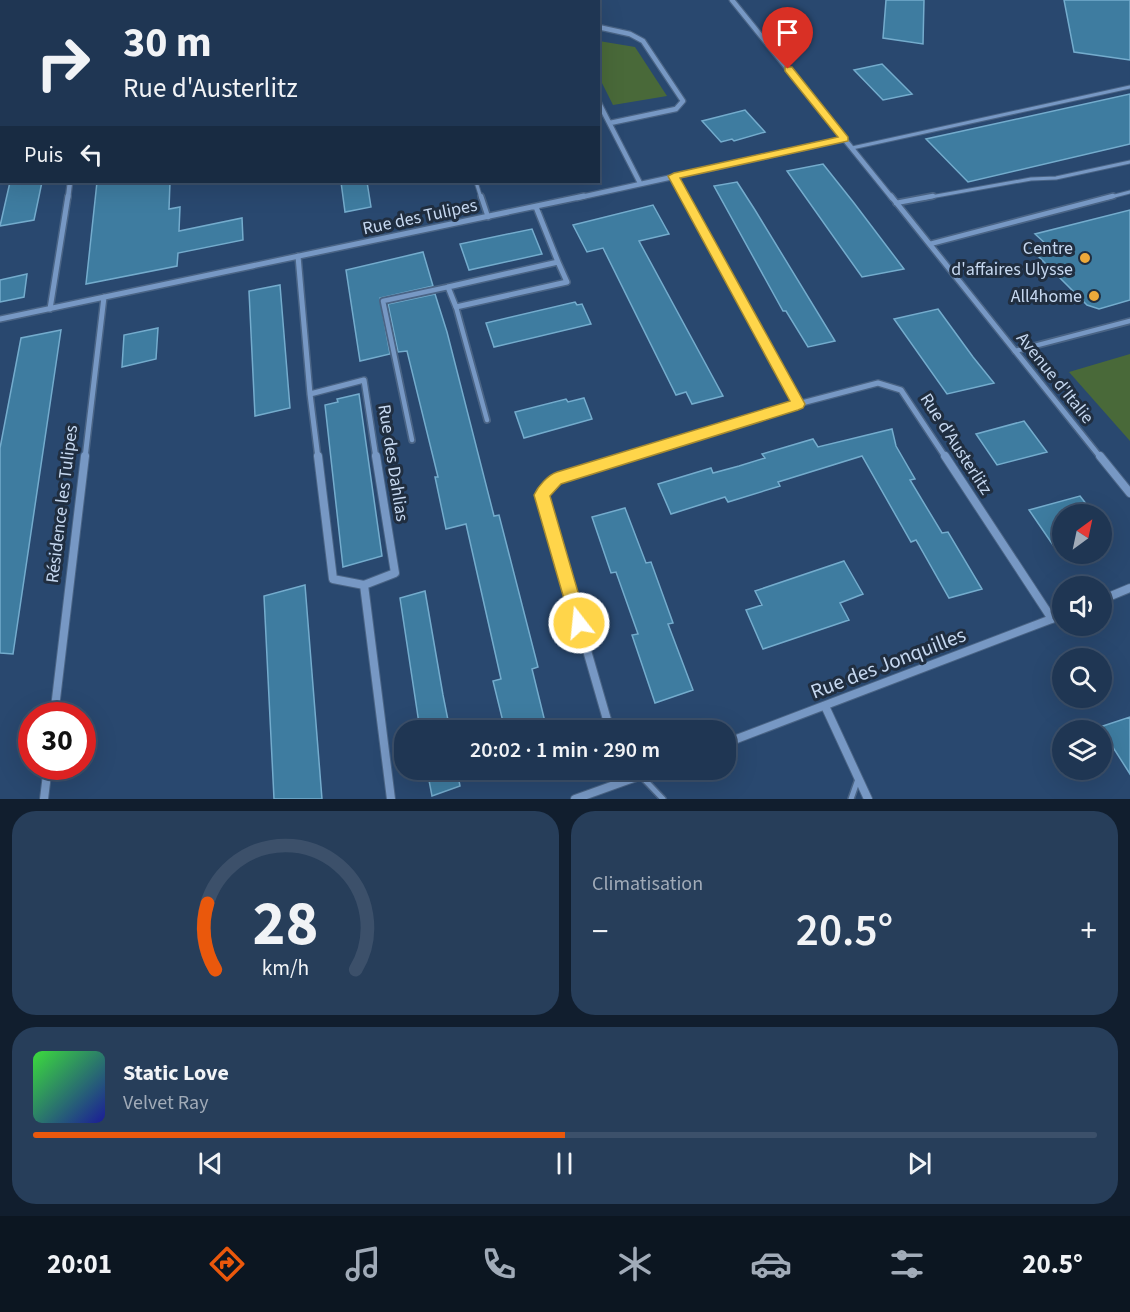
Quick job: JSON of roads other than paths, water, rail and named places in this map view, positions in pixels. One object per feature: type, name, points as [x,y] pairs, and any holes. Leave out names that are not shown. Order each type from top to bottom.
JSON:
[{"type":"street","name":"Avenue d'Italie","points":[[732,0],[1130,493]]},
{"type":"street","points":[[600,27],[630,34],[643,41],[683,101],[676,109],[610,123]]},
{"type":"street","points":[[600,105],[640,183]]},
{"type":"street","name":"Rue des Tulipes","points":[[0,319],[536,207],[844,139]]},
{"type":"street","points":[[674,176],[798,404]]},
{"type":"street","points":[[50,309],[70,183]]},
{"type":"street","points":[[536,207],[567,282],[456,307],[448,287],[558,262]]},
{"type":"street","points":[[298,256],[310,394],[333,579],[364,585],[391,799]]},
{"type":"street","name":"Résidence les Tulipes","points":[[56,702],[104,297]]},
{"type":"street","name":"Rue des Dahlias","points":[[310,394],[364,380],[395,573],[364,585]]},
{"type":"street","name":"Rue d'Austerlitz","points":[[607,720],[542,495],[557,479],[798,404],[878,382],[901,390],[1052,619]]},
{"type":"street","points":[[1112,595],[1130,588]]},
{"type":"street","name":"Rue des Jonquilles","points":[[736,739],[1052,619]]},
{"type":"street","points":[[825,706],[868,799]]},
{"type":"street","points":[[44,799],[46,780]]},
{"type":"street","points":[[575,799],[625,781]]},
{"type":"lane","points":[[852,148],[1130,87]]},
{"type":"lane","points":[[896,203],[1031,179],[1045,180],[1130,162]]},
{"type":"lane","points":[[476,183],[488,217]]},
{"type":"lane","points":[[930,244],[1130,192]]},
{"type":"lane","points":[[412,440],[383,301],[448,287]]},
{"type":"lane","points":[[456,307],[487,420]]},
{"type":"lane","points":[[1015,351],[1130,321]]},
{"type":"lane","points":[[851,799],[858,778]]},
{"type":"lane","points":[[645,780],[663,799]]},
{"type":"place","name":"Centre d'affaires Ulysse","points":[[1085,258]]},
{"type":"place","name":"All4home","points":[[1094,296]]}]
